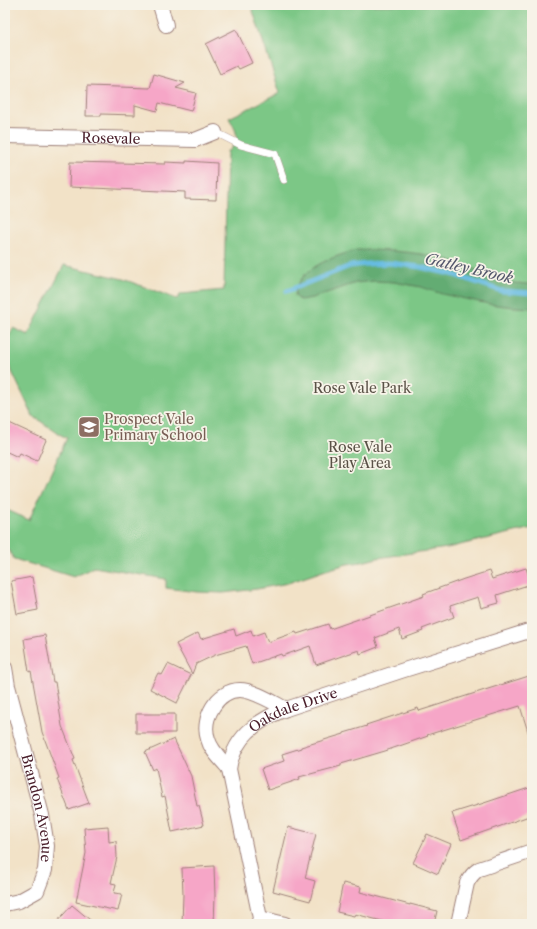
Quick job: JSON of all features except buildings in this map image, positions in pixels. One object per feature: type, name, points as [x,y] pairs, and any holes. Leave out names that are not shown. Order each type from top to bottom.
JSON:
[{"type":"street","points":[[160,5],[166,25]]},
{"type":"street","name":"Rosevale","points":[[5,136],[195,140],[215,132]]},
{"type":"street","name":"Oakdale Drive","points":[[259,921],[229,770],[237,745],[249,730],[271,715],[286,709],[532,630]]},
{"type":"street","name":"Brandon Avenue","points":[[5,668],[8,686],[42,815],[47,846],[45,870],[37,891],[19,901],[5,904]]},
{"type":"street","points":[[229,770],[213,749],[208,740],[206,730],[208,718],[216,701],[223,696],[240,690],[255,694],[286,709]]},
{"type":"street","points":[[458,924],[467,883],[470,876],[474,872],[479,869],[532,852]]},
{"type":"street","points":[[259,921],[285,924]]},
{"type":"lane","points":[[215,132],[242,145],[275,154],[284,180]]},
{"type":"green space","name":"Rose Vale Park","points":[[251,5],[532,5],[532,528],[447,548],[347,564],[288,583],[257,589],[223,593],[197,592],[166,588],[166,579],[94,567],[74,577],[14,559],[5,544],[5,509],[29,520],[67,438],[33,416],[5,357],[5,345],[13,328],[28,335],[64,265],[123,279],[177,299],[181,294],[224,290],[227,151],[229,151],[233,146],[236,139],[236,131],[229,118],[280,93]]},
{"type":"green space","points":[[356,250],[395,251],[434,256],[464,265],[503,280],[515,283],[532,284],[532,308],[489,304],[442,294],[421,287],[394,282],[374,281],[356,283],[312,298],[300,300],[295,296],[297,286],[309,271],[327,260]]},
{"type":"waterway","name":"Gatley Brook","points":[[287,291],[350,266],[390,263],[420,267],[451,274],[502,291],[532,293]]},
{"type":"place","name":"Prospect Vale Primary School","points":[[89,427]]},
{"type":"park label","name":"Rose Vale Play Area","points":[[360,456]]}]
